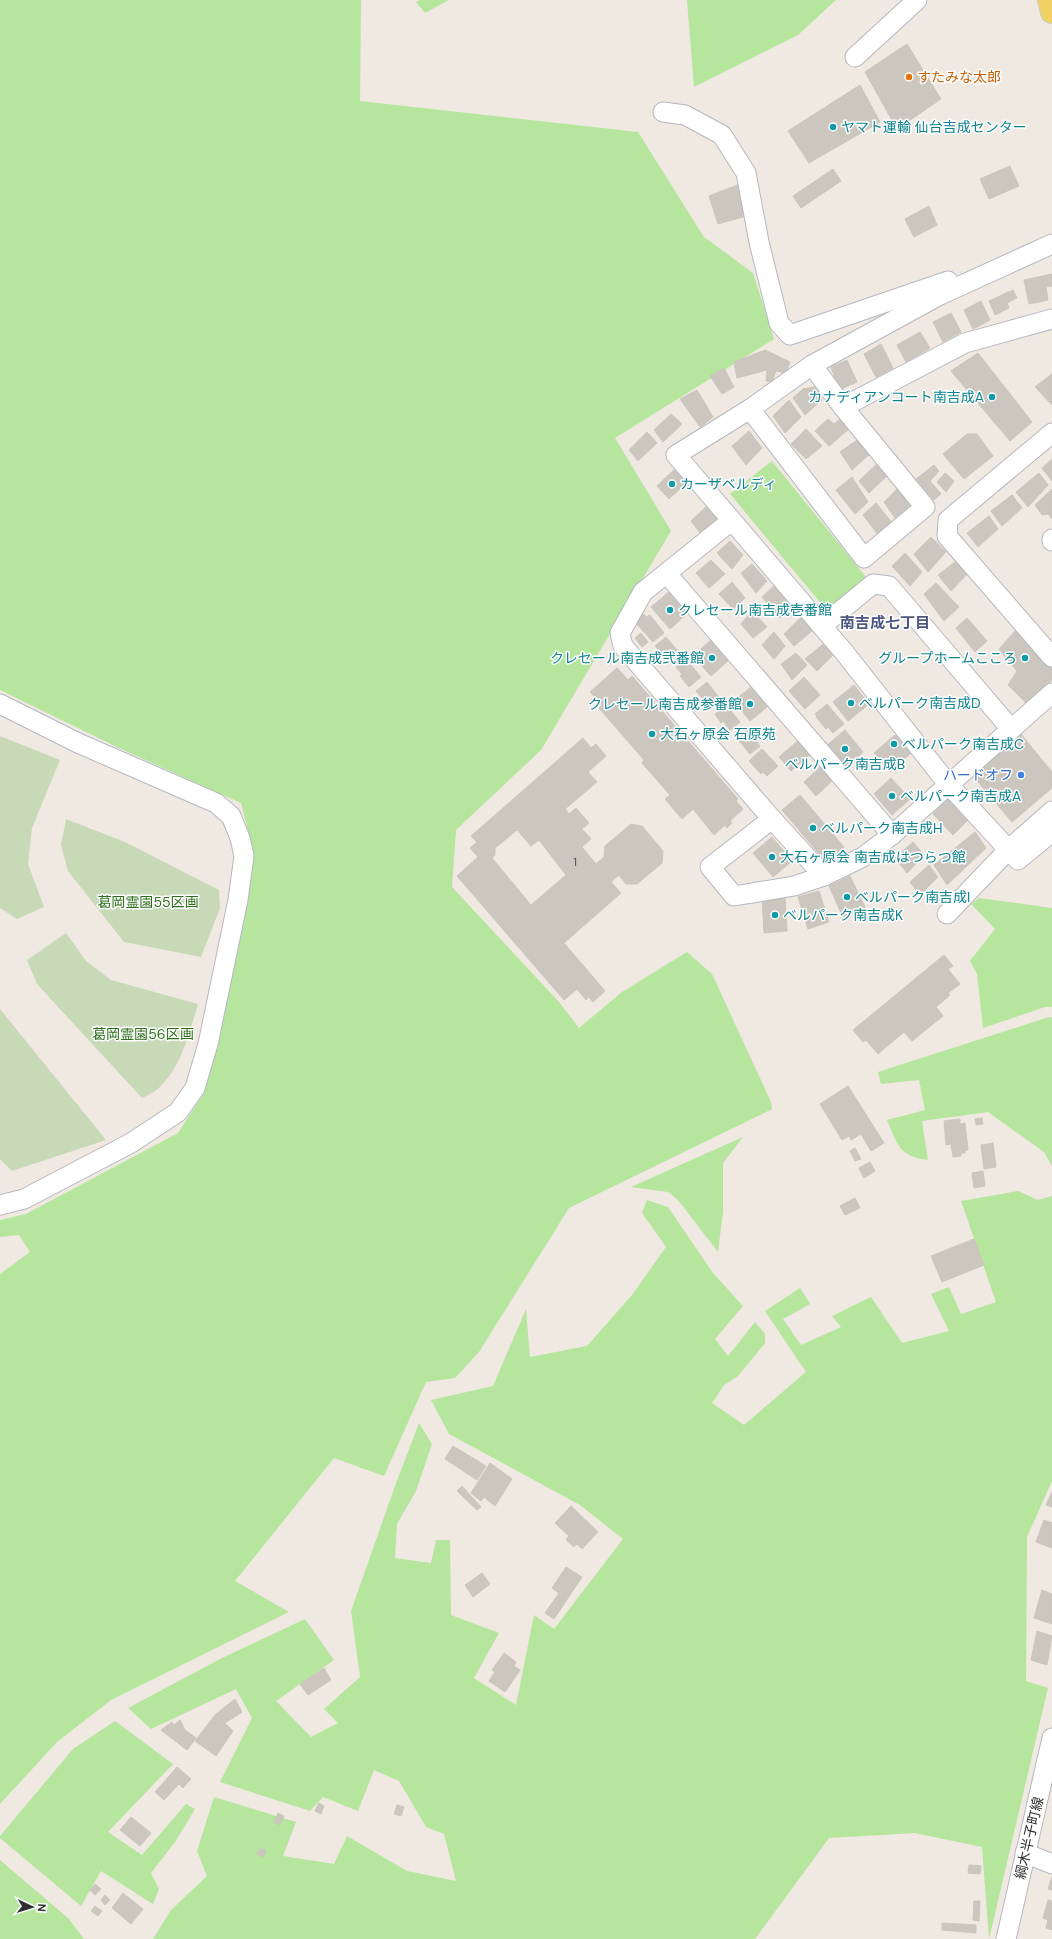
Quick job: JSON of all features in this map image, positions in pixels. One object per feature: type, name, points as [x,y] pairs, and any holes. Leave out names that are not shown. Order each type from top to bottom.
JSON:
[{"type":"main road","points":[[1049,0],[1052,12]]},
{"type":"street","points":[[855,57],[917,0]]},
{"type":"street","points":[[663,112],[685,115],[722,135],[746,173],[759,242],[779,324],[790,335],[964,275],[987,274]]},
{"type":"street","points":[[1052,244],[940,296],[812,365],[750,409],[676,455],[822,626],[948,784],[1018,860],[1052,832]]},
{"type":"street","points":[[844,407],[965,343],[1052,319]]},
{"type":"street","points":[[750,409],[864,558],[925,507],[812,365]]},
{"type":"street","points":[[1052,432],[948,520],[947,536],[1052,657]]},
{"type":"street","points":[[731,521],[643,592],[620,633],[623,646],[772,819],[824,876]]},
{"type":"street","points":[[667,574],[892,834]]},
{"type":"street","points":[[822,626],[873,584],[889,586],[1010,729]]},
{"type":"street","points":[[772,819],[710,867],[734,896],[794,886],[824,876],[863,858],[1052,693]]},
{"type":"street","points":[[0,704],[78,743],[216,803],[231,816],[240,838],[244,856],[238,900],[208,1044],[196,1088],[178,1112],[131,1143],[24,1199],[0,1205]]},
{"type":"street","points":[[947,914],[1009,849],[1052,811]]},
{"type":"street","name":"綱木半子町線","points":[[1010,1938],[1025,1853],[1052,1738]]},
{"type":"street","points":[[1025,1853],[1052,1864]]},
{"type":"green space","points":[[0,0],[361,0],[360,101],[638,132],[704,237],[753,273],[774,339],[615,438],[671,531],[541,750],[456,830],[452,887],[559,1002],[579,1028],[622,992],[687,952],[712,974],[771,1102],[772,1109],[569,1208],[479,1352],[455,1378],[426,1382],[384,1476],[334,1458],[235,1581],[289,1612],[111,1700],[57,1742],[0,1804],[0,1274],[30,1252],[19,1235],[0,1237],[0,1220],[26,1214],[178,1133],[204,1093],[254,854],[241,803],[119,748],[0,690]]},
{"type":"green space","points":[[420,0],[449,0],[425,13],[416,2]]},
{"type":"green space","points":[[687,0],[836,0],[798,35],[694,87]]},
{"type":"green space","points":[[772,461],[869,581],[829,613],[730,494]]},
{"type":"green space","points":[[0,736],[60,760],[32,828],[28,864],[44,907],[17,919],[0,908]]},
{"type":"green space","name":"葛岡霊園55区画","points":[[66,819],[125,842],[219,890],[220,908],[201,957],[124,942],[68,871],[61,845]]},
{"type":"green space","points":[[979,898],[1052,908],[1052,1007],[1045,1007],[983,1028],[977,974],[970,961],[995,929],[971,904]]},
{"type":"green space","name":"葛岡霊園56区画","points":[[66,933],[86,961],[111,980],[198,1004],[184,1048],[174,1069],[168,1078],[154,1092],[142,1098],[37,984],[27,960]]},
{"type":"green space","points":[[0,1009],[106,1140],[12,1171],[0,1159]]},
{"type":"green space","points":[[1052,1017],[1052,1166],[1044,1152],[988,1112],[922,1121],[928,1160],[910,1156],[900,1148],[887,1120],[925,1110],[919,1080],[881,1084],[878,1072]]},
{"type":"green space","points":[[743,1137],[723,1163],[723,1212],[718,1252],[678,1200],[668,1192],[631,1187]]},
{"type":"green space","points":[[1018,1191],[1038,1200],[1052,1196],[1052,1481],[1027,1537],[1026,1681],[1048,1688],[989,1939],[982,1847],[915,1833],[829,1838],[755,1939],[153,1939],[171,1910],[207,1876],[197,1851],[214,1797],[296,1822],[283,1856],[334,1864],[347,1836],[407,1871],[456,1881],[444,1834],[426,1827],[399,1781],[374,1770],[358,1811],[323,1797],[310,1811],[220,1782],[252,1718],[236,1689],[151,1729],[128,1708],[222,1658],[305,1619],[334,1660],[276,1701],[311,1737],[338,1723],[324,1709],[360,1677],[351,1611],[419,1423],[432,1444],[416,1491],[397,1524],[395,1558],[431,1563],[436,1540],[450,1540],[451,1615],[499,1633],[474,1678],[516,1705],[534,1615],[554,1629],[623,1539],[580,1505],[449,1434],[431,1400],[493,1386],[526,1309],[530,1357],[587,1346],[632,1295],[666,1247],[642,1213],[647,1200],[668,1207],[713,1273],[743,1306],[715,1339],[728,1356],[755,1322],[765,1334],[765,1343],[738,1376],[724,1385],[712,1403],[744,1425],[806,1372],[765,1311],[800,1288],[810,1304],[783,1319],[801,1345],[841,1327],[832,1316],[871,1297],[902,1343],[949,1331],[931,1294],[949,1287],[961,1314],[996,1302],[961,1201]]},
{"type":"green space","points":[[115,1721],[173,1764],[108,1832],[142,1855],[186,1804],[195,1809],[175,1842],[151,1873],[159,1889],[153,1904],[101,1871],[81,1906],[0,1838],[0,1836],[73,1749]]},
{"type":"green space","points":[[0,1860],[69,1919],[84,1939],[0,1939]]},
{"type":"building","points":[[907,44],[941,99],[897,129],[865,72]]},
{"type":"building","name":"ヤマト運輸 仙台吉成センター","points":[[860,85],[880,122],[809,163],[788,131]]},
{"type":"building","points":[[1010,166],[1019,186],[989,199],[980,179]]},
{"type":"building","points":[[833,169],[841,181],[801,208],[793,196]]},
{"type":"building","points":[[740,184],[746,216],[718,224],[709,196]]},
{"type":"building","points":[[929,206],[937,225],[914,237],[905,219]]},
{"type":"building","points":[[1052,274],[1052,286],[1046,287],[1048,300],[1029,304],[1024,280]]},
{"type":"building","points":[[1013,290],[1017,298],[1007,303],[1009,308],[995,315],[989,301]]},
{"type":"building","points":[[981,301],[990,320],[973,329],[964,310]]},
{"type":"building","points":[[951,313],[961,332],[943,342],[933,322]]},
{"type":"building","points":[[920,332],[930,348],[906,362],[897,345]]},
{"type":"building","points":[[881,344],[893,368],[876,377],[864,354]]},
{"type":"building","points":[[765,350],[790,362],[786,373],[776,371],[772,382],[766,381],[767,370],[737,378],[734,362]]},
{"type":"building","name":"カナディアンコート南吉成A","points":[[978,353],[1032,422],[1010,441],[951,371]]},
{"type":"building","points":[[847,360],[857,382],[839,390],[831,367]]},
{"type":"building","points":[[724,368],[734,387],[722,394],[710,376]]},
{"type":"building","points":[[1052,374],[1052,405],[1035,387]]},
{"type":"building","points":[[819,386],[822,400],[805,415],[793,398],[803,389]]},
{"type":"building","points":[[697,390],[713,417],[700,427],[680,399]]},
{"type":"building","points":[[789,400],[801,417],[785,433],[773,416]]},
{"type":"building","points":[[671,414],[682,424],[663,442],[654,430]]},
{"type":"building","points":[[844,416],[850,428],[829,446],[815,431],[828,419],[834,424]]},
{"type":"building","points":[[806,429],[822,446],[806,459],[791,444]]},
{"type":"building","points":[[749,431],[762,448],[746,465],[732,446]]},
{"type":"building","points":[[647,432],[657,443],[638,461],[629,450]]},
{"type":"building","points":[[967,434],[977,434],[993,456],[964,479],[943,454]]},
{"type":"building","points":[[860,438],[872,452],[852,470],[840,452]]},
{"type":"building","points":[[1052,459],[1052,481],[1042,468]]},
{"type":"building","points":[[881,460],[890,473],[869,493],[859,481]]},
{"type":"building","points":[[934,465],[939,471],[930,481],[941,494],[934,500],[916,479]]},
{"type":"building","name":"カーザベルディ","points":[[676,468],[687,482],[669,499],[657,486]]},
{"type":"building","points":[[945,473],[954,481],[946,492],[937,482]]},
{"type":"building","points":[[1039,473],[1048,485],[1028,507],[1016,492]]},
{"type":"building","points":[[852,477],[868,502],[855,514],[836,490]]},
{"type":"building","points":[[899,487],[913,503],[895,518],[884,502]]},
{"type":"building","points":[[1052,489],[1052,519],[1048,514],[1042,515],[1035,505]]},
{"type":"building","points":[[1012,495],[1022,508],[1002,526],[991,511]]},
{"type":"building","points":[[876,503],[893,524],[879,536],[863,515]]},
{"type":"building","points":[[708,505],[722,518],[701,534],[691,521]]},
{"type":"building","points":[[989,516],[998,529],[978,547],[967,533]]},
{"type":"building","points":[[931,537],[946,552],[928,572],[914,554]]},
{"type":"building","points":[[730,541],[743,555],[732,569],[717,553]]},
{"type":"building","points":[[905,553],[922,572],[910,586],[892,566]]},
{"type":"building","points":[[959,559],[969,572],[951,591],[938,575]]},
{"type":"building","points":[[711,560],[725,574],[709,588],[696,573]]},
{"type":"building","points":[[752,564],[767,581],[756,593],[741,573]]},
{"type":"building","points":[[732,582],[745,598],[733,609],[719,594]]},
{"type":"building","points":[[936,583],[959,607],[944,621],[924,594]]},
{"type":"building","points":[[774,586],[791,606],[780,618],[762,597]]},
{"type":"building","name":"クレセール南吉成壱番館","points":[[670,591],[689,612],[670,629],[651,607]]},
{"type":"building","points":[[752,611],[767,627],[753,638],[741,624]]},
{"type":"building","points":[[644,614],[646,617],[650,615],[664,633],[653,642],[635,622]]},
{"type":"building","points":[[801,617],[813,630],[794,646],[784,634]]},
{"type":"building","points":[[967,618],[987,641],[975,652],[956,628]]},
{"type":"building","name":"グループホームこころ","points":[[1017,629],[1052,668],[1052,680],[1026,703],[1008,685],[1017,671],[999,649]]},
{"type":"building","points":[[774,632],[785,646],[774,659],[762,645]]},
{"type":"building","points":[[641,633],[648,642],[642,647],[635,638]]},
{"type":"building","points":[[666,637],[681,655],[671,664],[655,646]]},
{"type":"building","name":"クレセール南吉成弐番館","points":[[712,639],[730,659],[711,676],[693,656]]},
{"type":"building","points":[[827,641],[835,653],[817,671],[805,659]]},
{"type":"building","points":[[796,653],[807,665],[792,680],[781,664]]},
{"type":"building","points":[[686,659],[701,677],[689,687],[680,676],[682,674],[676,667]]},
{"type":"building","name":"大石ヶ原会 石原苑","points":[[617,668],[628,680],[632,676],[738,799],[736,801],[743,809],[730,821],[732,823],[727,828],[725,825],[714,835],[693,809],[682,819],[665,799],[670,795],[642,763],[644,760],[599,708],[602,705],[590,692]]},
{"type":"building","points":[[804,677],[820,695],[805,709],[789,691]]},
{"type":"building","points":[[707,682],[721,700],[711,708],[696,691]]},
{"type":"building","name":"ベルパーク南吉成D","points":[[854,685],[869,704],[848,721],[833,702]]},
{"type":"building","name":"クレセール南吉成参番館","points":[[751,687],[767,707],[750,721],[734,701]]},
{"type":"building","points":[[827,704],[844,724],[833,733],[828,727],[826,729],[815,714]]},
{"type":"building","points":[[726,705],[740,722],[730,730],[723,721],[721,723],[715,714]]},
{"type":"building","points":[[745,727],[760,746],[750,754],[734,735]]},
{"type":"building","name":"ベルパーク南吉成B","points":[[845,730],[863,752],[846,767],[827,745]]},
{"type":"building","points":[[1020,733],[1052,772],[1052,788],[1012,822],[972,775]]},
{"type":"building","name":"ベルパーク南吉成C","points":[[895,735],[911,753],[890,772],[874,753]]},
{"type":"building","points":[[583,738],[591,748],[596,744],[606,756],[588,772],[597,782],[565,809],[569,814],[576,808],[589,823],[582,829],[591,839],[582,847],[596,864],[604,857],[605,846],[631,824],[642,826],[663,851],[662,863],[637,884],[626,884],[619,875],[611,882],[621,893],[564,943],[605,991],[593,1002],[589,997],[586,1000],[577,989],[564,1000],[457,876],[478,857],[470,848],[477,842],[471,836]],"holes":[[[517,830],[531,846],[539,840],[566,875],[531,905],[492,858],[495,855],[495,848]]]},
{"type":"building","points":[[800,739],[812,753],[791,771],[779,757]]},
{"type":"building","points":[[762,749],[778,766],[767,776],[763,772],[761,774],[749,761]]},
{"type":"building","points":[[820,767],[832,781],[816,796],[804,782]]},
{"type":"building","name":"ベルパーク南吉成A","points":[[891,778],[910,799],[892,815],[874,794]]},
{"type":"building","name":"ベルパーク南吉成H","points":[[800,795],[844,847],[826,862],[782,810]]},
{"type":"building","points":[[948,799],[968,820],[953,835],[933,814]]},
{"type":"building","points":[[975,832],[986,848],[947,885],[934,865]]},
{"type":"building","name":"大石ヶ原会 南吉成はつらつ館","points":[[772,837],[792,861],[773,877],[753,853]]},
{"type":"building","points":[[913,842],[924,855],[907,873],[895,858]]},
{"type":"building","points":[[929,865],[938,877],[920,895],[910,882]]},
{"type":"building","name":"ベルパーク南吉成I","points":[[850,876],[865,907],[843,917],[829,886]]},
{"type":"building","points":[[819,891],[829,922],[808,929],[798,897]]},
{"type":"building","name":"ベルパーク南吉成K","points":[[785,897],[787,931],[764,933],[762,898]]},
{"type":"building","points":[[944,955],[953,966],[948,969],[960,984],[948,993],[950,995],[936,1007],[943,1016],[912,1041],[904,1032],[878,1054],[866,1040],[863,1042],[853,1030]]},
{"type":"building","points":[[848,1086],[884,1143],[871,1151],[861,1134],[851,1140],[849,1136],[842,1140],[820,1104]]},
{"type":"building","points":[[982,1118],[983,1124],[976,1125],[975,1119]]},
{"type":"building","points":[[960,1119],[960,1124],[965,1123],[968,1150],[965,1150],[965,1153],[961,1153],[961,1156],[953,1157],[951,1144],[946,1145],[944,1121]]},
{"type":"building","points":[[993,1143],[996,1167],[984,1169],[981,1145]]},
{"type":"building","points":[[855,1148],[861,1159],[855,1161],[850,1151]]},
{"type":"building","points":[[870,1162],[875,1171],[864,1178],[859,1168]]},
{"type":"building","points":[[983,1171],[985,1186],[974,1188],[972,1173]]},
{"type":"building","points":[[855,1198],[860,1208],[845,1215],[840,1206]]},
{"type":"building","points":[[974,1239],[984,1265],[942,1282],[931,1256]]},
{"type":"building","points":[[453,1446],[486,1466],[477,1480],[445,1459]]},
{"type":"building","points":[[490,1463],[512,1479],[495,1506],[484,1497],[481,1501],[471,1493]]},
{"type":"building","points":[[462,1486],[481,1507],[477,1510],[457,1491]]},
{"type":"building","points":[[1052,1492],[1052,1507],[1046,1505]]},
{"type":"building","points":[[571,1506],[598,1532],[582,1549],[577,1544],[574,1547],[566,1540],[569,1536],[555,1523]]},
{"type":"building","points":[[1044,1520],[1052,1523],[1052,1548],[1036,1542]]},
{"type":"building","points":[[566,1567],[582,1577],[554,1619],[545,1613],[559,1593],[552,1588]]},
{"type":"building","points":[[482,1573],[490,1584],[473,1597],[465,1585]]},
{"type":"building","points":[[1042,1590],[1052,1594],[1052,1624],[1034,1618]]},
{"type":"building","points":[[1037,1631],[1052,1636],[1047,1665],[1031,1660]]},
{"type":"building","points":[[504,1653],[516,1662],[514,1666],[520,1670],[505,1692],[489,1681],[495,1672],[492,1670]]},
{"type":"building","points":[[324,1668],[331,1680],[308,1695],[300,1684]]},
{"type":"building","points":[[235,1699],[242,1712],[225,1723],[233,1731],[216,1756],[195,1741],[216,1714]]},
{"type":"building","points":[[180,1720],[185,1730],[196,1738],[187,1750],[161,1730],[172,1722],[174,1725]]},
{"type":"building","points":[[177,1767],[191,1779],[183,1788],[179,1784],[164,1800],[155,1792]]},
{"type":"building","points":[[319,1803],[324,1806],[321,1814],[315,1811]]},
{"type":"building","points":[[397,1805],[404,1807],[401,1816],[394,1814]]},
{"type":"building","points":[[278,1813],[284,1816],[280,1825],[274,1822]]},
{"type":"building","points":[[131,1817],[151,1833],[140,1846],[120,1830]]},
{"type":"building","points":[[260,1848],[266,1851],[263,1857],[257,1854]]},
{"type":"building","points":[[969,1865],[981,1866],[980,1874],[968,1873]]},
{"type":"building","points":[[1052,1877],[1052,1890],[1048,1889]]},
{"type":"building","points":[[95,1884],[101,1889],[95,1895],[90,1890]]},
{"type":"building","points":[[123,1893],[143,1909],[131,1924],[112,1908]]},
{"type":"building","points":[[105,1895],[110,1900],[105,1905],[101,1900]]},
{"type":"building","points":[[1048,1900],[1052,1901],[1052,1930],[1046,1928],[1048,1920],[1043,1918]]},
{"type":"building","points":[[974,1901],[980,1901],[979,1921],[973,1920]]},
{"type":"building","points":[[95,1906],[102,1911],[98,1916],[91,1911]]},
{"type":"building","points":[[942,1923],[976,1925],[976,1933],[942,1930]]},
{"type":"place","name":"すたみな太郎","points":[[909,77]]},
{"type":"place","name":"ヤマト運輸 仙台吉成センター","points":[[833,127]]},
{"type":"place","name":"カナディアンコート南吉成A","points":[[992,397]]},
{"type":"place","name":"カーザベルディ","points":[[672,484]]},
{"type":"place","name":"クレセール南吉成壱番館","points":[[670,610]]},
{"type":"place","name":"クレセール南吉成弐番館","points":[[712,658]]},
{"type":"place","name":"グループホームこころ","points":[[1025,658]]},
{"type":"place","name":"ベルパーク南吉成D","points":[[851,703]]},
{"type":"place","name":"クレセール南吉成参番館","points":[[750,704]]},
{"type":"place","name":"大石ヶ原会 石原苑","points":[[652,734]]},
{"type":"place","name":"ベルパーク南吉成C","points":[[894,744]]},
{"type":"place","name":"ベルパーク南吉成B","points":[[845,749]]},
{"type":"place","name":"ハードオフ","points":[[1021,775]]},
{"type":"place","name":"ベルパーク南吉成A","points":[[892,796]]},
{"type":"place","name":"ベルパーク南吉成H","points":[[813,828]]},
{"type":"place","name":"大石ヶ原会 南吉成はつらつ館","points":[[772,857]]},
{"type":"place","name":"ベルパーク南吉成I","points":[[847,897]]},
{"type":"place","name":"ベルパーク南吉成K","points":[[775,915]]},
{"type":"district","name":"南吉成七丁目","points":[[885,623]]}]
